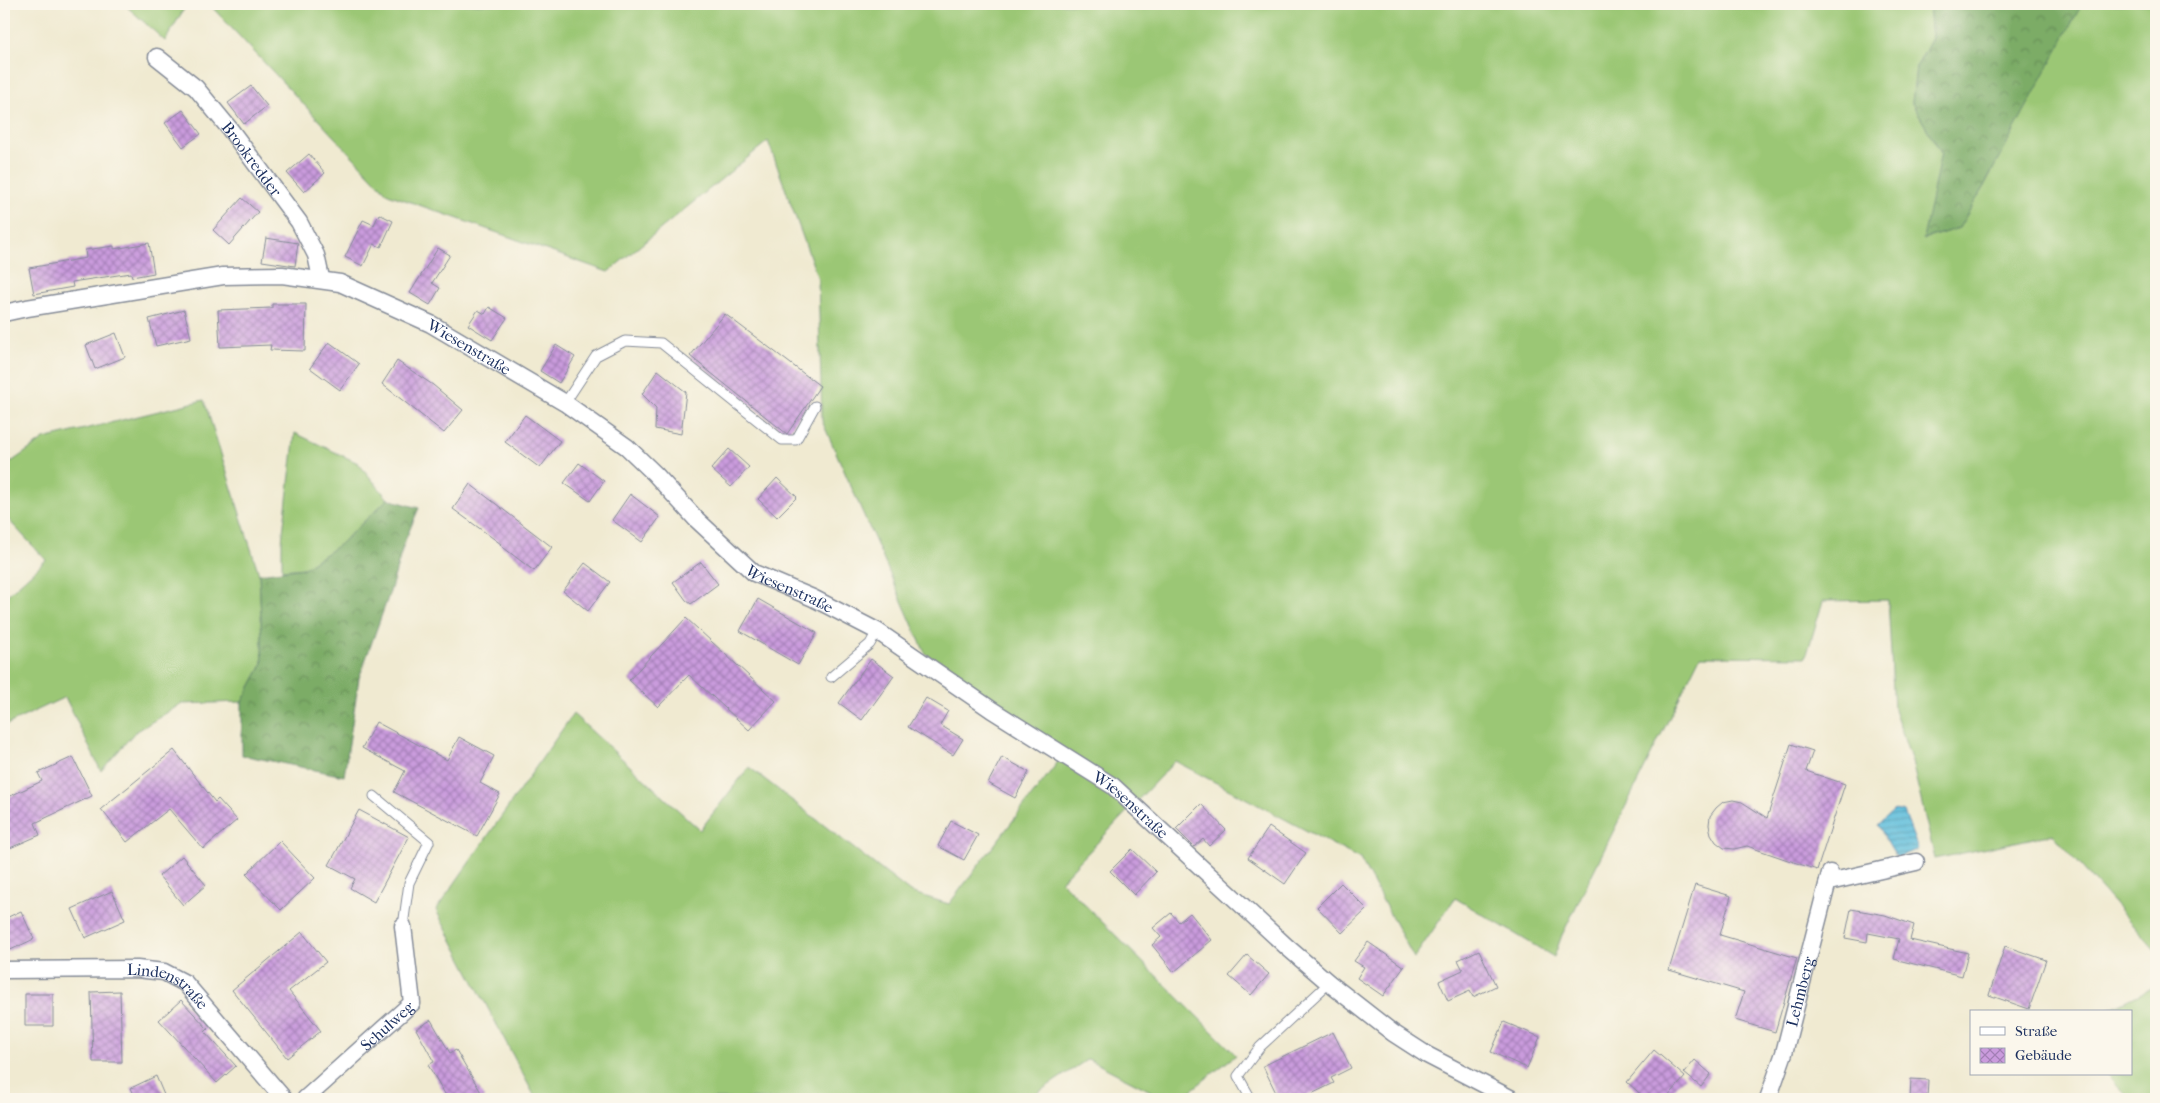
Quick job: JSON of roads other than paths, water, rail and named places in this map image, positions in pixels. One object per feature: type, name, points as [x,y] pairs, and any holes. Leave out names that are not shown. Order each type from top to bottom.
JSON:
[{"type":"street","name":"Brookredder","points":[[157,57],[196,88],[229,128],[300,222],[316,255],[321,278]]},
{"type":"street","name":"Wiesenstraße","points":[[4,314],[27,308],[223,276],[282,274],[321,278],[358,289],[431,324],[565,403],[627,447],[656,474],[696,519],[754,573],[821,602],[877,631],[992,710],[1113,786],[1288,947],[1330,983],[1394,1033],[1427,1055],[1512,1099]]},
{"type":"street","name":"Lehmberg","points":[[1768,1099],[1784,1053],[1830,878],[1916,862]]},
{"type":"street","name":"Schulweg","points":[[305,1099],[412,1003],[402,926]]},
{"type":"street","name":"Lindenstraße","points":[[4,970],[137,969],[164,972],[185,983],[284,1099]]},
{"type":"lane","points":[[565,403],[596,356],[625,341],[661,342],[782,440],[796,440],[815,406]]},
{"type":"lane","points":[[831,677],[870,644],[877,631]]},
{"type":"lane","points":[[374,796],[429,842],[409,883],[402,926]]},
{"type":"lane","points":[[1252,1099],[1238,1076],[1260,1047],[1330,983]]},
{"type":"water","points":[[1894,810],[1904,812],[1918,849],[1897,858],[1878,825]]}]
